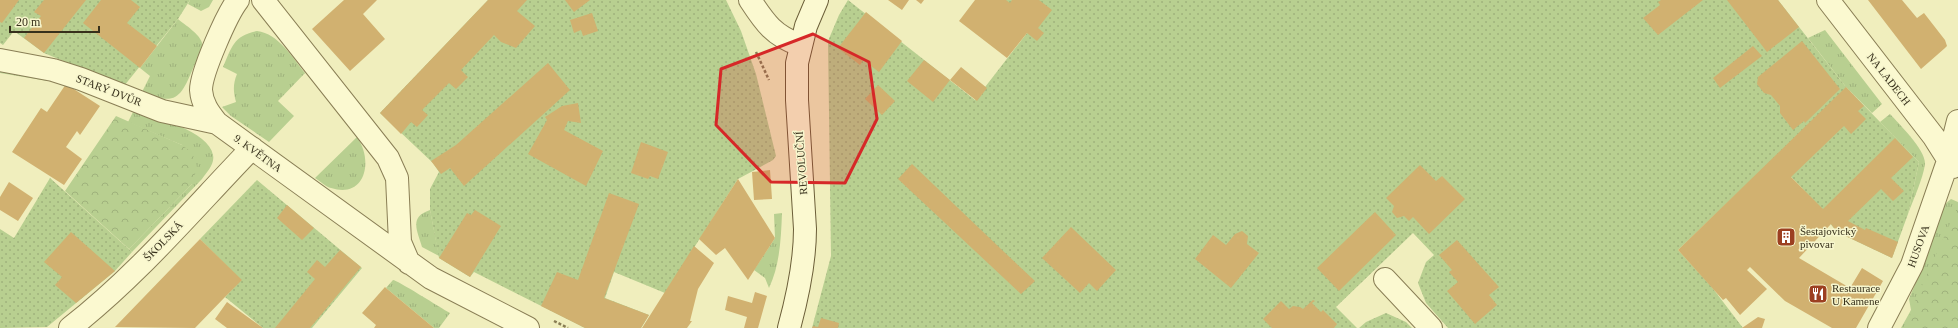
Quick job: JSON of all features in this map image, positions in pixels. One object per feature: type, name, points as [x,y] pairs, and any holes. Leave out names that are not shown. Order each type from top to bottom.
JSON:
[{"type":"street","name":"9. KVĚTNA","points":[[238,0],[226,18],[204,75],[201,89],[203,102],[217,123],[431,278],[528,328]]},
{"type":"street","points":[[263,0],[388,158],[394,168],[399,190],[400,242],[409,263]]},
{"type":"street","points":[[750,0],[762,19],[773,31],[785,40],[800,45]]},
{"type":"street","name":"REVOLUČNÍ","points":[[789,328],[800,281],[805,250],[796,83],[800,45],[817,0]]},
{"type":"street","name":"NA LADECH","points":[[1828,0],[1934,137],[1953,168]]},
{"type":"street","name":"STARÝ DVŮR","points":[[0,60],[53,70],[81,79],[162,111],[217,123]]},
{"type":"street","name":"HUSOVA","points":[[1879,328],[1912,265],[1953,168],[1958,121]]},
{"type":"street","name":"ŠKOLSKÁ","points":[[70,328],[93,310],[139,266],[252,148]]},
{"type":"street","points":[[1385,279],[1431,328]]},
{"type":"highlighted area","points":[[813,34],[869,62],[877,119],[845,183],[771,182],[716,125],[721,69]]},
{"type":"green space","points":[[0,0],[190,0],[178,19],[124,86],[44,53],[14,31],[3,45],[0,43]]},
{"type":"green space","points":[[190,0],[213,0],[209,7],[201,11],[188,4]]},
{"type":"green space","points":[[488,0],[726,0],[741,31],[756,74],[776,156],[773,160],[738,179],[665,293],[614,272],[605,298],[649,315],[641,328],[585,328],[474,272],[470,277],[439,258],[430,210],[430,189],[439,172],[433,163],[380,113]]},
{"type":"green space","points":[[848,0],[975,100],[1027,33],[985,0],[1778,0],[1846,87],[1919,162],[1908,214],[1892,258],[1837,232],[1801,187],[1773,159],[1678,250],[1711,286],[1743,328],[1448,328],[1426,303],[1418,283],[1426,262],[1434,255],[1413,233],[1336,307],[1357,328],[812,328],[831,256],[828,41],[839,15]]},
{"type":"green space","points":[[178,19],[201,40],[202,49],[200,55],[181,92],[176,96],[170,99],[163,99],[142,92],[150,76],[140,68]]},
{"type":"green space","points":[[1825,30],[1882,104],[1872,113],[1846,87],[1808,38]]},
{"type":"green space","points":[[257,31],[265,33],[278,41],[290,53],[305,73],[278,101],[294,116],[269,142],[231,116],[222,107],[236,102],[234,88],[237,74],[223,67],[231,48],[238,39],[249,33]]},
{"type":"green space","points":[[0,69],[40,76],[48,81],[0,73]]},
{"type":"green space","points":[[134,110],[167,121],[192,132],[209,146],[213,155],[213,162],[202,179],[132,252],[129,249],[192,184],[182,145],[128,122]]},
{"type":"green space","points":[[1890,114],[1917,145],[1924,158],[1925,164],[1922,176],[1908,214],[1919,162],[1880,122]]},
{"type":"green space","points":[[116,116],[182,145],[190,151],[195,159],[197,168],[192,184],[129,249],[65,191]]},
{"type":"green space","points":[[357,137],[365,157],[363,176],[359,183],[352,188],[343,190],[329,187],[315,178]]},
{"type":"green space","points":[[50,178],[132,252],[115,271],[47,327],[0,328],[0,229],[14,238]]},
{"type":"green space","points":[[257,180],[362,268],[312,328],[263,328],[225,297],[241,280],[200,239]]},
{"type":"green space","points":[[1951,199],[1958,202],[1958,328],[1901,328],[1911,310],[1909,299],[1945,204]]},
{"type":"green space","points":[[1958,206],[1958,328],[1908,328],[1911,310]]},
{"type":"green space","points":[[430,210],[439,256],[422,247],[416,225],[419,216]]},
{"type":"green space","points":[[782,213],[778,261],[769,288],[765,278],[754,270],[775,238],[774,214]]},
{"type":"green space","points":[[393,280],[450,313],[439,328],[434,328],[386,288]]},
{"type":"green space","points":[[1386,313],[1406,322],[1412,328],[1359,328],[1366,322]]},
{"type":"building","points":[[0,0],[19,0],[2,23],[0,22]]},
{"type":"building","points":[[44,0],[86,0],[44,53],[24,38],[41,16],[34,12]]},
{"type":"building","points":[[101,0],[131,0],[140,7],[127,23],[157,46],[140,68],[83,23]]},
{"type":"building","points":[[344,0],[377,0],[363,14],[385,39],[350,71],[312,29]]},
{"type":"building","points":[[488,0],[527,0],[517,11],[535,26],[516,48],[501,42],[494,35],[461,70],[468,77],[456,89],[449,83],[422,110],[428,115],[417,127],[411,122],[401,134],[380,113]]},
{"type":"building","points":[[565,0],[590,0],[574,12]]},
{"type":"building","points":[[888,0],[909,0],[902,10]]},
{"type":"building","points":[[916,0],[924,0],[921,4]]},
{"type":"building","points":[[975,0],[1006,0],[1010,3],[1012,0],[1039,0],[1052,10],[1038,28],[1044,33],[1037,41],[1027,33],[1007,58],[959,21]]},
{"type":"building","points":[[1661,0],[1703,0],[1658,35],[1643,18],[1660,5],[1658,2]]},
{"type":"building","points":[[1727,0],[1778,0],[1799,27],[1767,52]]},
{"type":"building","points":[[1868,0],[1902,0],[1917,18],[1924,13],[1945,40],[1947,46],[1921,69]]},
{"type":"building","points":[[866,12],[902,41],[879,72],[863,60],[860,65],[838,48]]},
{"type":"building","points":[[592,13],[598,31],[583,36],[581,30],[574,33],[570,20]]},
{"type":"building","points":[[1802,41],[1840,89],[1805,123],[1804,121],[1793,130],[1780,113],[1780,106],[1771,95],[1764,93],[1757,84],[1758,77]]},
{"type":"building","points":[[1753,46],[1762,56],[1720,88],[1713,78]]},
{"type":"building","points":[[924,60],[950,80],[933,102],[907,81]]},
{"type":"building","points":[[548,63],[570,90],[464,186],[450,168],[441,174],[431,161],[456,145]]},
{"type":"building","points":[[961,67],[987,88],[977,101],[950,80]]},
{"type":"building","points":[[66,84],[100,106],[80,135],[77,131],[66,147],[82,159],[64,185],[12,152],[41,108],[47,112]]},
{"type":"building","points":[[878,85],[895,101],[882,115],[865,99]]},
{"type":"building","points":[[1846,87],[1864,106],[1858,111],[1866,119],[1851,134],[1844,126],[1791,177],[1823,209],[1895,138],[1913,157],[1891,178],[1904,191],[1893,201],[1881,189],[1848,221],[1865,230],[1866,228],[1898,242],[1892,258],[1837,232],[1831,224],[1799,258],[1850,288],[1862,268],[1883,281],[1856,328],[1832,328],[1785,301],[1750,267],[1747,270],[1767,289],[1740,315],[1726,298],[1723,300],[1678,250]]},
{"type":"building","points":[[578,103],[581,123],[568,121],[564,130],[603,151],[586,186],[528,154],[547,120],[545,117],[562,106]]},
{"type":"building","points":[[641,142],[668,152],[658,179],[650,176],[648,179],[631,173]]},
{"type":"building","points":[[912,164],[1035,281],[1021,294],[898,179]]},
{"type":"building","points":[[1420,165],[1436,181],[1442,176],[1465,199],[1429,234],[1413,217],[1409,221],[1404,216],[1397,218],[1392,212],[1394,206],[1386,198]]},
{"type":"building","points":[[770,170],[772,199],[754,200],[752,172]]},
{"type":"building","points":[[738,179],[775,238],[748,280],[725,248],[716,255],[699,239]]},
{"type":"building","points":[[9,182],[33,198],[18,221],[0,210],[0,197]]},
{"type":"building","points":[[609,193],[639,204],[604,298],[649,315],[641,328],[585,328],[541,306],[557,272],[578,280]]},
{"type":"building","points":[[287,205],[314,228],[302,240],[277,218]]},
{"type":"building","points":[[475,210],[501,226],[470,277],[439,258],[467,213],[471,215]]},
{"type":"building","points":[[1375,212],[1396,235],[1339,291],[1317,268]]},
{"type":"building","points":[[1071,227],[1116,270],[1097,291],[1089,283],[1080,293],[1042,258]]},
{"type":"building","points":[[1242,231],[1248,236],[1247,244],[1259,253],[1231,288],[1195,259],[1213,235],[1226,245],[1235,234]]},
{"type":"building","points":[[71,232],[115,271],[76,303],[55,285],[62,277],[44,262]]},
{"type":"building","points":[[200,239],[242,280],[195,328],[115,327]]},
{"type":"building","points":[[1457,240],[1499,287],[1489,295],[1497,305],[1475,324],[1447,291],[1458,282],[1449,272],[1452,270],[1439,255]]},
{"type":"building","points":[[694,246],[714,263],[698,289],[690,321],[692,321],[687,328],[642,328]]},
{"type":"building","points":[[340,250],[361,267],[310,328],[275,328],[315,279],[307,272],[317,260],[325,267]]},
{"type":"building","points":[[385,287],[434,328],[374,328],[376,325],[362,313]]},
{"type":"building","points":[[755,292],[767,296],[758,328],[744,328],[747,317],[725,310],[728,296],[752,303]]},
{"type":"building","points":[[1313,300],[1315,301],[1312,303],[1321,312],[1323,310],[1337,324],[1334,328],[1272,328],[1263,319],[1281,301],[1289,309],[1293,306],[1303,309]]},
{"type":"building","points":[[227,302],[263,328],[227,328],[215,319]]},
{"type":"building","points":[[1758,317],[1765,319],[1762,328],[1742,328]]},
{"type":"building","points":[[821,318],[839,323],[838,328],[812,328],[813,326],[818,327]]},
{"type":"place","name":"Šestajovický pivovar","points":[[1786,237]]},
{"type":"place","name":"Restaurace U Kamene","points":[[1818,294]]}]
